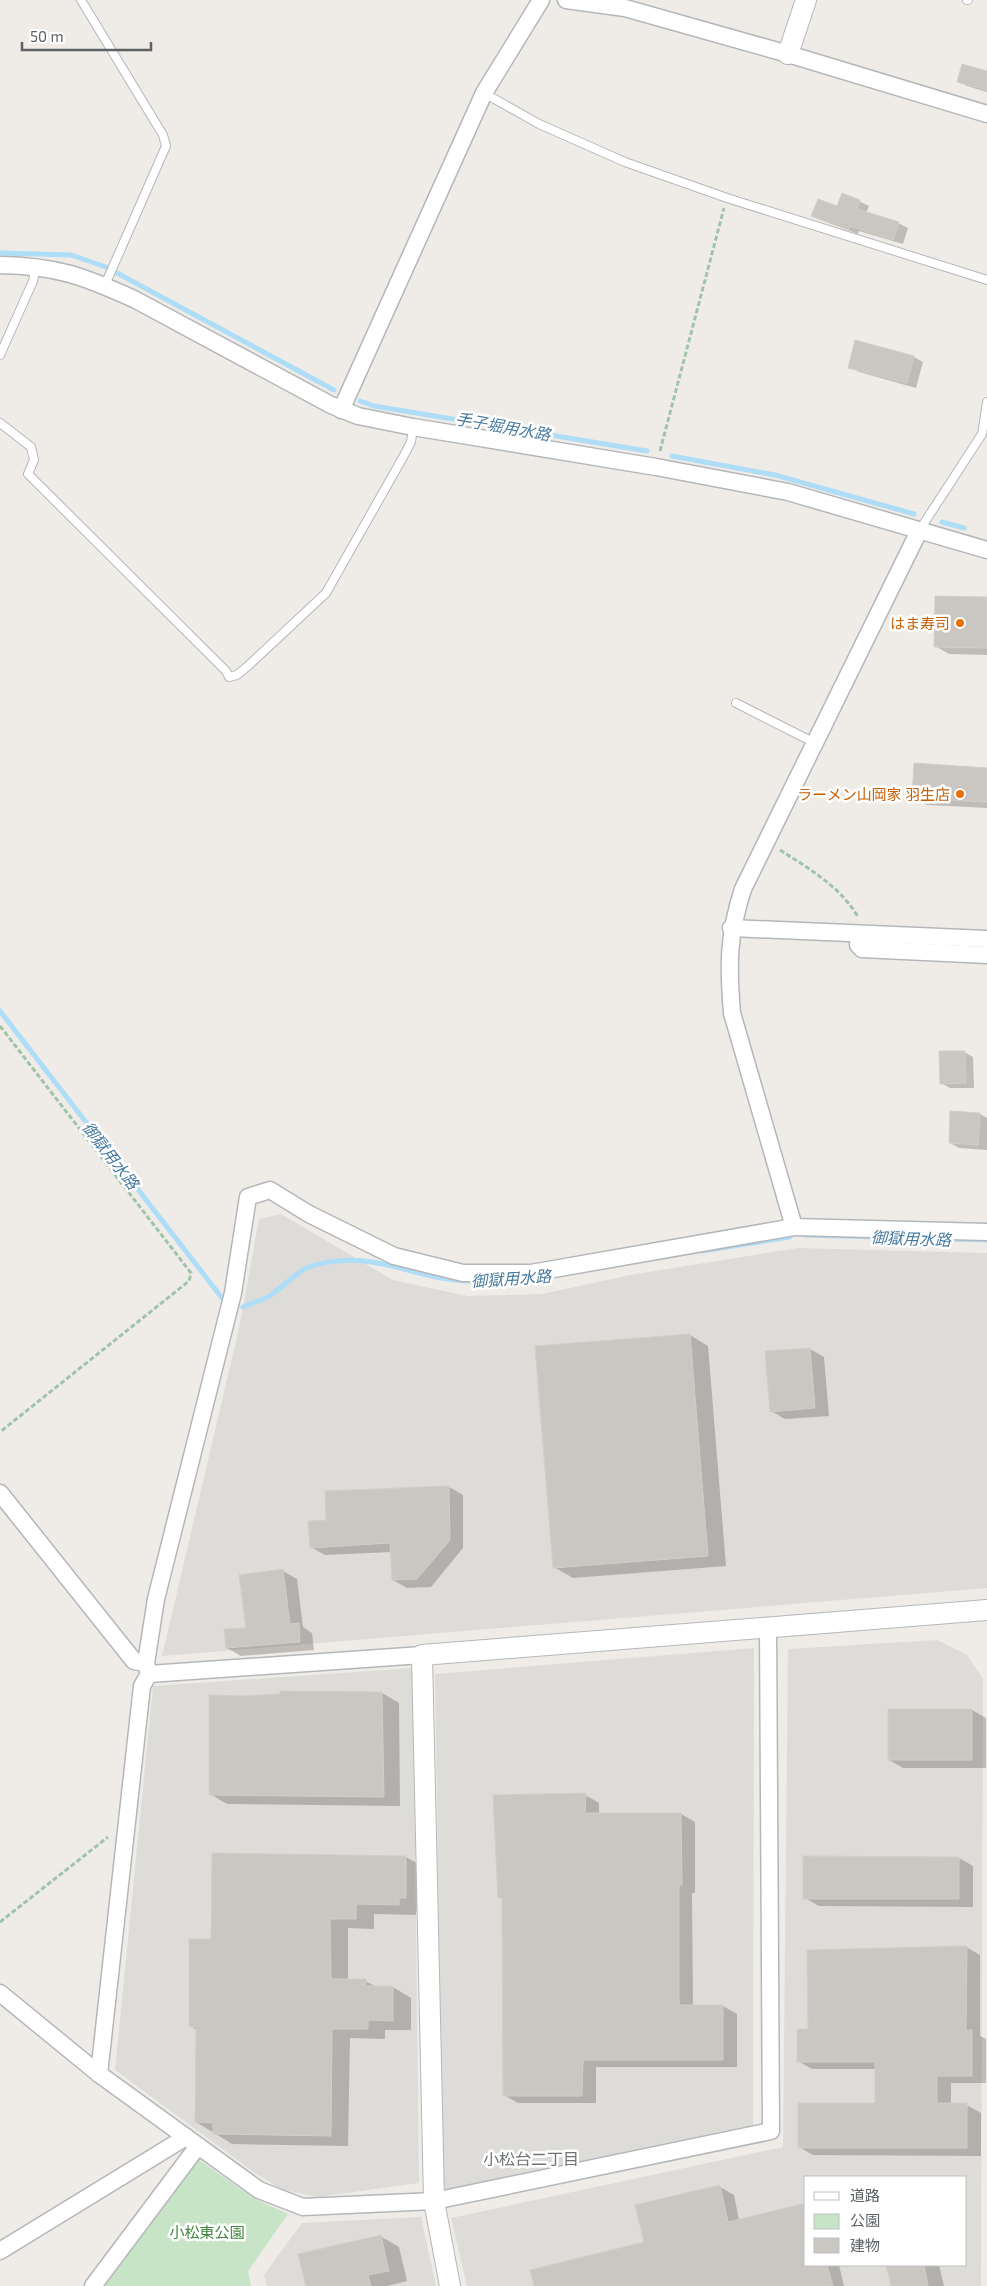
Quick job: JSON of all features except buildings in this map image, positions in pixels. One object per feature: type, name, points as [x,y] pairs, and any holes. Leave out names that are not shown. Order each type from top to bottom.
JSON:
[{"type":"street","points":[[341,410],[484,93],[541,0]]},
{"type":"street","points":[[566,0],[625,8],[788,54],[987,114]]},
{"type":"street","points":[[788,54],[806,0]]},
{"type":"street","points":[[0,265],[36,267],[80,275],[105,286],[341,410],[413,428],[656,467],[788,492],[987,550]]},
{"type":"street","points":[[794,1227],[732,1013],[729,978],[731,928],[743,889],[766,840],[919,531]]},
{"type":"street","points":[[731,928],[859,927],[987,939]]},
{"type":"street","points":[[859,927],[858,945],[862,949],[987,954]]},
{"type":"street","points":[[99,2074],[142,1686],[147,1669],[156,1598],[233,1293],[248,1197],[270,1190],[309,1214],[394,1256],[463,1273],[531,1272],[794,1227],[987,1232]]},
{"type":"street","points":[[0,1493],[134,1660],[147,1669],[422,1656],[768,1626],[987,1610]]},
{"type":"street","points":[[0,1993],[99,2074],[259,2190],[303,2208],[434,2201],[771,2131],[768,1626]]},
{"type":"street","points":[[422,1656],[434,2201],[450,2286]]},
{"type":"street","points":[[0,2251],[192,2141]]},
{"type":"street","points":[[93,2286],[192,2141]]},
{"type":"lane","points":[[81,0],[163,135],[166,146],[105,286]]},
{"type":"lane","points":[[484,93],[539,124],[617,159],[727,198],[987,280]]},
{"type":"lane","points":[[0,355],[34,281],[36,267]]},
{"type":"lane","points":[[919,531],[982,434],[987,402]]},
{"type":"lane","points":[[0,423],[31,447],[34,460],[28,474],[226,671],[229,677],[237,675],[326,593],[402,460],[411,442],[413,428]]},
{"type":"lane","points":[[736,703],[815,743]]},
{"type":"path","points":[[656,467],[727,198]]},
{"type":"path","points":[[766,840],[814,873],[847,900],[859,927]]},
{"type":"path","points":[[0,1026],[191,1274],[189,1281],[0,1432]]},
{"type":"path","points":[[0,1922],[127,1823]]},
{"type":"shaded area","points":[[281,1214],[393,1280],[467,1296],[542,1294],[630,1275],[798,1248],[987,1253],[987,1588],[162,1656],[240,1324],[259,1219]]},
{"type":"shaded area","points":[[937,1640],[967,1655],[983,1679],[981,2286],[467,2286],[451,2218],[783,2147],[788,1649]]},
{"type":"shaded area","points":[[754,1648],[753,2125],[443,2190],[435,1674]]},
{"type":"shaded area","points":[[413,1668],[419,2183],[317,2197],[281,2189],[252,2171],[115,2070],[153,1686]]},
{"type":"shaded area","points":[[421,2217],[436,2286],[267,2286],[264,2275],[302,2223]]},
{"type":"green space","name":"小松東公園","points":[[195,2157],[253,2198],[288,2214],[248,2271],[251,2286],[100,2286]]},
{"type":"waterway","name":"手子堀用水路","points":[[0,253],[71,255],[106,267]]},
{"type":"waterway","name":"手子堀用水路","points":[[117,273],[334,390]]},
{"type":"waterway","name":"手子堀用水路","points":[[360,401],[374,406],[647,451]]},
{"type":"waterway","name":"手子堀用水路","points":[[672,456],[775,475],[914,514]]},
{"type":"waterway","name":"手子堀用水路","points":[[942,522],[964,528]]},
{"type":"waterway","name":"御獄用水路","points":[[0,1011],[222,1298]]},
{"type":"waterway","name":"御獄用水路","points":[[806,1235],[986,1240]]},
{"type":"waterway","name":"御獄用水路","points":[[702,1251],[790,1237]]},
{"type":"waterway","name":"御獄用水路","points":[[243,1307],[271,1295],[304,1269],[332,1261],[354,1260],[374,1262],[434,1277],[476,1281]]},
{"type":"place","name":"はま寿司","points":[[960,623]]},
{"type":"place","name":"ラーメン山岡家 羽生店","points":[[960,794]]},
{"type":"district","name":"小松台二丁目","points":[[531,2158]]}]
